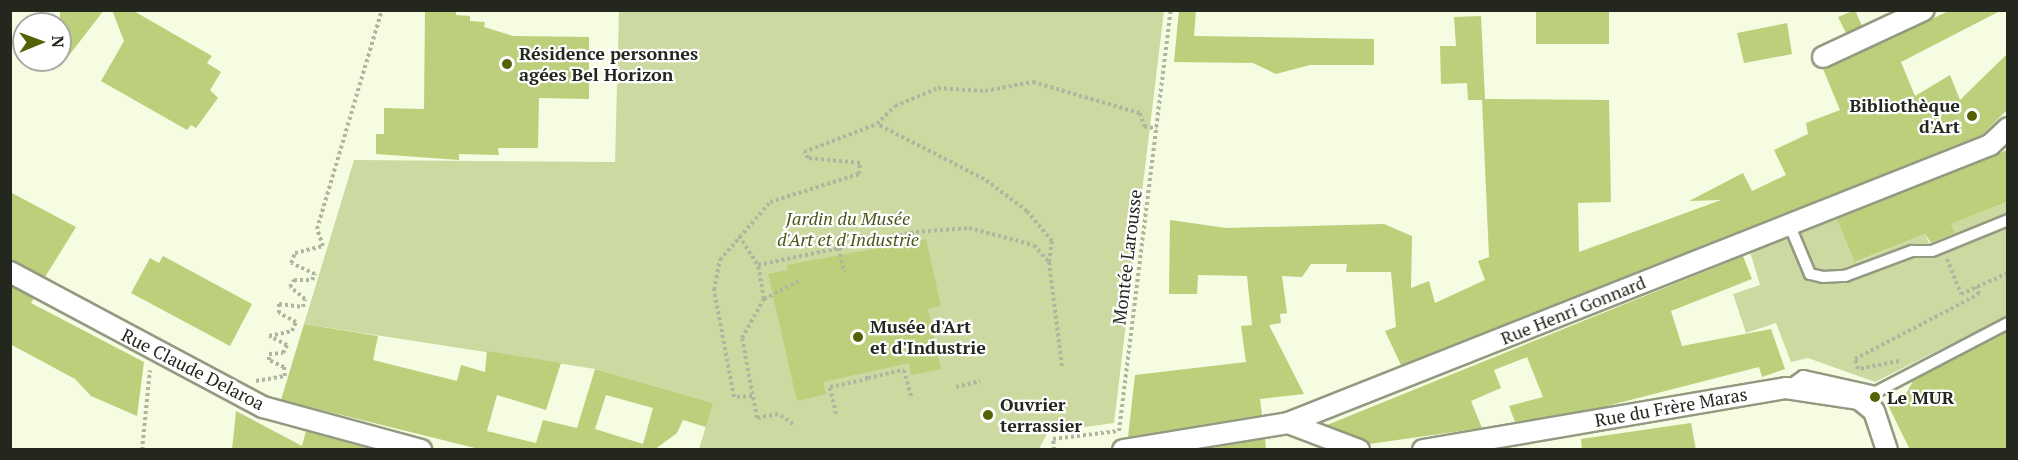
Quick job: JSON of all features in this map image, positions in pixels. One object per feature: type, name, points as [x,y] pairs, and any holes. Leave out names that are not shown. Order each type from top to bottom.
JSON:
[{"type":"street","points":[[1823,57],[1924,10]]},
{"type":"street","name":"Rue Henri Gonnard","points":[[1123,450],[1288,423],[1990,145],[2007,128]]},
{"type":"street","name":"Rue Claude Delaroa","points":[[10,272],[262,407],[421,450]]},
{"type":"street","name":"Rue du Frère Maras","points":[[1423,450],[1785,388],[1858,399],[1874,411],[1887,450]]},
{"type":"street","points":[[1288,423],[1359,450]]},
{"type":"lane","points":[[1789,224],[1810,274],[1823,277],[1845,276],[1912,250],[1942,248],[2007,220]]},
{"type":"lane","points":[[1785,388],[1803,376],[1876,392],[2007,323]]},
{"type":"path","points":[[257,380],[285,376],[284,367],[269,360],[268,354],[283,352],[287,345],[269,336],[292,331],[296,322],[279,313],[279,304],[303,307],[305,299],[290,287],[294,280],[312,280],[315,274],[291,263],[295,253],[323,246],[317,229],[382,10]]},
{"type":"path","name":"Montée Larousse","points":[[1054,450],[1053,439],[1119,431],[1171,10]]},
{"type":"path","points":[[752,396],[734,397],[714,290],[720,260],[770,202],[860,174],[860,163],[808,158],[804,152],[877,124],[895,106],[939,88],[985,91],[1034,82],[1140,113],[1144,126],[1157,129]]},
{"type":"path","points":[[877,124],[984,179],[1027,211],[1052,241],[1049,262],[1062,366]]},
{"type":"path","points":[[758,265],[838,249],[969,228],[1034,245],[1049,262]]},
{"type":"path","points":[[739,236],[758,265],[764,299]]},
{"type":"path","points":[[1942,248],[1961,294],[2007,273]]},
{"type":"path","points":[[838,249],[844,272]]},
{"type":"path","points":[[793,424],[778,414],[757,418],[742,338],[764,299],[799,281]]},
{"type":"path","points":[[1936,359],[1929,355],[1858,369],[1855,359],[1979,294],[1976,287]]},
{"type":"path","points":[[142,450],[152,349]]},
{"type":"path","points":[[836,414],[830,387],[904,370],[911,397]]},
{"type":"path","points":[[867,373],[867,379]]},
{"type":"path","points":[[956,387],[980,381]]},
{"type":"green space","name":"Jardin du Musée d'Art et d'Industrie","points":[[619,11],[1164,11],[1114,423],[1048,432],[1039,449],[699,449],[713,403],[595,369],[304,324],[354,160],[615,162]]},
{"type":"green space","points":[[2007,202],[2007,316],[1875,382],[1808,358],[1791,362],[1776,323],[1746,333],[1733,294],[1760,285],[1750,252],[1836,216],[1856,262],[1925,234],[1930,245],[1955,234],[1951,224]]},
{"type":"building","points":[[60,10],[104,10],[72,51],[72,12],[60,12]]},
{"type":"building","points":[[112,10],[132,10],[212,56],[207,63],[221,72],[210,90],[218,98],[196,128],[191,125],[187,130],[101,81],[124,41]]},
{"type":"building","name":"Résidence personnes agées Bel Horizon","points":[[425,10],[456,10],[456,15],[470,16],[470,21],[485,22],[484,27],[513,36],[589,37],[589,99],[539,98],[538,148],[498,148],[499,155],[459,154],[459,160],[376,154],[376,134],[384,134],[384,108],[424,109]]},
{"type":"building","points":[[1179,10],[1196,10],[1194,36],[1374,39],[1374,65],[1310,65],[1276,74],[1253,63],[1174,62]]},
{"type":"building","points":[[1536,10],[1609,10],[1609,44],[1536,44]]},
{"type":"building","points":[[1855,10],[1862,26],[1846,33],[1838,17]]},
{"type":"building","points":[[1951,10],[2002,10],[1901,62],[1915,96],[1950,75],[1960,100],[2007,54],[2007,110],[1982,135],[1401,365],[1385,331],[1396,327],[1391,272],[1346,272],[1347,264],[1311,264],[1302,277],[1282,276],[1287,313],[1280,314],[1281,323],[1269,325],[1304,394],[1260,399],[1262,415],[1128,437],[1135,375],[1246,362],[1241,326],[1252,325],[1247,276],[1198,275],[1197,294],[1169,294],[1170,220],[1226,228],[1384,224],[1412,236],[1411,288],[1429,281],[1435,303],[1485,280],[1478,261],[1489,257],[1482,100],[1468,100],[1467,83],[1441,84],[1440,46],[1456,46],[1454,17],[1481,16],[1485,99],[1609,100],[1611,202],[1578,203],[1579,252],[1721,200],[1689,201],[1743,173],[1752,191],[1786,175],[1774,150],[1808,134],[1806,123],[1840,110],[1823,69]]},
{"type":"building","points":[[1787,23],[1792,54],[1744,63],[1737,33]]},
{"type":"building","points":[[2007,150],[2007,202],[1951,224],[1955,233],[1931,243],[1925,234],[1855,262],[1837,219]]},
{"type":"building","points":[[10,192],[76,227],[45,277],[10,260]]},
{"type":"building","name":"Musée d'Art et d'Industrie","points":[[926,239],[941,306],[928,309],[941,369],[911,375],[909,363],[823,382],[826,394],[797,401],[768,274],[788,270],[787,265]]},
{"type":"building","points":[[163,256],[252,304],[230,346],[131,293],[150,258],[159,263]]},
{"type":"building","points":[[1743,256],[1752,279],[1671,311],[1682,346],[1771,329],[1785,369],[1762,377],[1759,367],[1599,408],[1515,422],[1509,406],[1543,397],[1527,357],[1494,370],[1501,388],[1471,401],[1482,428],[1369,444],[1327,425]]},
{"type":"building","points":[[10,286],[34,298],[31,303],[144,362],[137,416],[91,396],[75,379],[10,344]]},
{"type":"building","points":[[304,324],[378,336],[373,360],[457,381],[461,365],[485,372],[487,351],[561,363],[546,410],[497,395],[487,431],[536,443],[543,420],[577,428],[595,369],[713,403],[706,427],[683,420],[677,433],[654,450],[483,450],[281,400]],"holes":[[[606,395],[653,408],[643,444],[595,429]]]},
{"type":"building","points":[[2007,332],[2007,450],[1910,450],[1887,403],[1906,394],[1913,381]]},
{"type":"building","points":[[236,411],[302,446],[306,431],[373,450],[232,450]]},
{"type":"building","points":[[1691,423],[1696,450],[1582,450],[1581,439]]},
{"type":"building","points":[[1265,439],[1266,450],[1200,450]]},
{"type":"place","name":"Résidence personnes agées Bel Horizon","points":[[507,64]]},
{"type":"place","name":"Bibliothèque d'Art","points":[[1972,116]]},
{"type":"place","name":"Musée d'Art et d'Industrie","points":[[858,337]]},
{"type":"place","name":"Le MUR","points":[[1875,397]]},
{"type":"place","name":"Ouvrier terrassier","points":[[988,415]]}]
